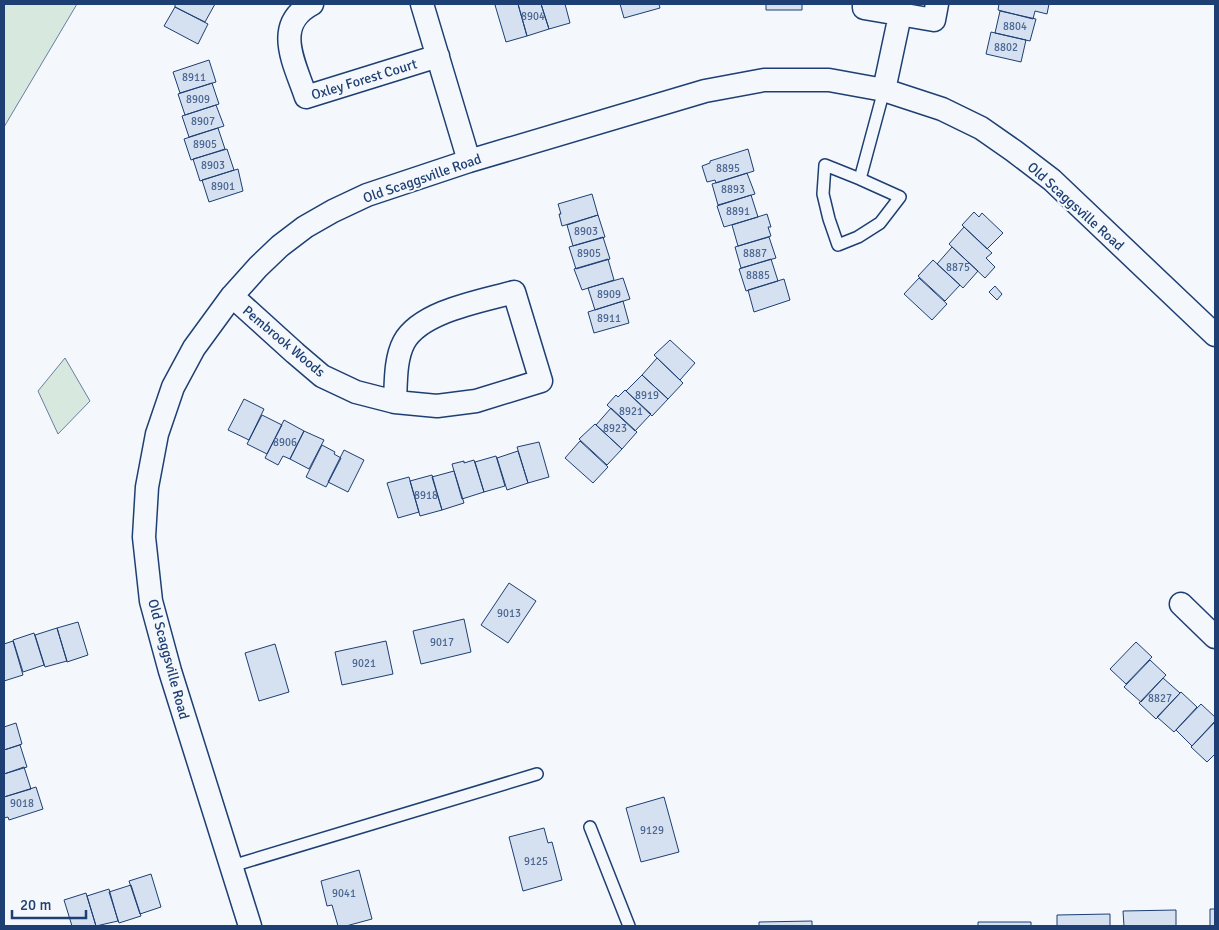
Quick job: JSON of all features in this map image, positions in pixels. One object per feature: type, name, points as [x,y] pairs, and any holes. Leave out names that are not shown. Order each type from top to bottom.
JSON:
[{"type":"street","name":"Oxley Forest Court","points":[[312,4],[300,10],[291,24],[288,42],[306,98],[438,56]]},
{"type":"street","points":[[422,4],[469,162]]},
{"type":"street","points":[[864,4],[864,8],[934,20],[937,4]]},
{"type":"street","points":[[884,90],[900,15]]},
{"type":"street","name":"Old Scaggsville Road","points":[[250,926],[170,671],[151,601],[144,536],[147,487],[157,434],[172,387],[194,348],[232,296],[280,246],[305,227],[367,195],[469,162],[705,91],[764,80],[829,80],[884,90],[942,109],[981,128],[1052,180],[1215,335]]},
{"type":"street","name":"Pembrook Woods","points":[[232,296],[322,376],[356,392],[395,402],[437,406],[476,401],[542,381],[514,292],[445,311],[422,322],[404,341],[397,366],[395,402]]},
{"type":"street","points":[[1181,604],[1215,637]]},
{"type":"lane","points":[[860,179],[884,90]]},
{"type":"lane","points":[[825,165],[860,179],[900,197],[880,223],[858,237],[838,245],[829,219],[824,194],[825,165]]},
{"type":"lane","points":[[232,866],[537,774]]},
{"type":"lane","points":[[590,827],[629,926]]},
{"type":"shaded area","points":[[4,4],[77,4],[4,127]]},
{"type":"shaded area","points":[[65,358],[90,401],[58,434],[38,391]]},
{"type":"building","points":[[175,4],[215,4],[205,22],[175,7]]},
{"type":"building","points":[[518,4],[527,36],[506,42],[495,5]]},
{"type":"building","points":[[518,4],[541,4],[549,29],[527,36]]},
{"type":"building","points":[[541,4],[565,4],[570,23],[549,29]]},
{"type":"building","points":[[620,4],[659,4],[660,8],[624,18]]},
{"type":"building","points":[[766,4],[802,4],[802,10],[766,10]]},
{"type":"building","points":[[999,4],[1049,4],[1047,14],[1035,11],[1033,19],[998,10]]},
{"type":"building","points":[[175,7],[208,24],[198,44],[164,26]]},
{"type":"building","points":[[1000,11],[1036,19],[1030,41],[995,33]]},
{"type":"building","points":[[991,32],[1026,40],[1021,62],[986,54]]},
{"type":"building","points":[[209,60],[216,82],[180,93],[173,72]]},
{"type":"building","points":[[212,83],[219,104],[185,115],[178,94]]},
{"type":"building","points":[[216,105],[224,126],[189,137],[182,116]]},
{"type":"building","points":[[218,128],[225,149],[191,160],[184,139]]},
{"type":"building","points":[[227,149],[234,170],[200,181],[193,159]]},
{"type":"building","points":[[748,149],[754,171],[716,183],[715,180],[707,182],[702,166],[710,163],[710,161]]},
{"type":"building","points":[[238,169],[243,191],[209,202],[202,180]]},
{"type":"building","points":[[747,173],[755,194],[718,205],[712,184]]},
{"type":"building","points":[[592,194],[598,215],[562,226],[558,204]]},
{"type":"building","points":[[751,195],[758,217],[724,227],[717,206]]},
{"type":"building","points":[[974,212],[979,217],[982,213],[1003,233],[987,249],[962,225]]},
{"type":"building","points":[[767,214],[771,227],[768,227],[771,236],[738,246],[732,225]]},
{"type":"building","points":[[598,215],[605,237],[573,246],[567,225]]},
{"type":"building","points":[[964,227],[992,253],[986,258],[995,267],[985,278],[949,244]]},
{"type":"building","points":[[603,237],[610,259],[576,269],[569,247]]},
{"type":"building","points":[[769,237],[776,258],[741,268],[735,247]]},
{"type":"building","points":[[952,247],[978,271],[963,288],[937,264]]},
{"type":"building","points":[[608,259],[614,280],[582,290],[574,269]]},
{"type":"building","points":[[771,259],[778,281],[746,291],[739,269]]},
{"type":"building","points":[[933,260],[960,285],[945,301],[918,276]]},
{"type":"building","points":[[623,278],[630,299],[595,310],[588,288]]},
{"type":"building","points":[[919,278],[947,304],[932,320],[904,294]]},
{"type":"building","points":[[784,279],[790,300],[754,312],[748,290]]},
{"type":"building","points":[[995,286],[1002,294],[997,300],[989,292]]},
{"type":"building","points":[[623,301],[629,323],[594,333],[588,312]]},
{"type":"building","points":[[670,340],[695,363],[680,380],[654,355]]},
{"type":"building","points":[[657,358],[683,383],[668,399],[642,375]]},
{"type":"building","points":[[642,375],[668,399],[652,416],[626,391]]},
{"type":"building","points":[[625,390],[651,414],[635,431],[607,405],[616,395],[618,397]]},
{"type":"building","points":[[244,399],[264,409],[249,440],[228,430]]},
{"type":"building","points":[[611,408],[637,432],[622,449],[596,425]]},
{"type":"building","points":[[262,415],[282,425],[267,454],[247,444]]},
{"type":"building","points":[[284,420],[304,431],[290,459],[283,456],[278,465],[265,458]]},
{"type":"building","points":[[595,424],[622,449],[607,465],[579,439]]},
{"type":"building","points":[[304,431],[324,440],[309,469],[290,459]]},
{"type":"building","points":[[580,441],[608,467],[593,483],[565,458]]},
{"type":"building","points":[[539,442],[549,477],[528,483],[517,447]]},
{"type":"building","points":[[322,445],[335,452],[334,454],[341,458],[326,487],[306,477]]},
{"type":"building","points":[[344,450],[364,460],[348,492],[328,482]]},
{"type":"building","points":[[518,451],[528,483],[507,490],[497,458]]},
{"type":"building","points":[[496,456],[505,486],[484,492],[475,462]]},
{"type":"building","points":[[474,460],[484,492],[462,499],[452,464]]},
{"type":"building","points":[[454,471],[464,503],[442,510],[432,477]]},
{"type":"building","points":[[432,475],[442,510],[420,516],[410,481]]},
{"type":"building","points":[[409,477],[419,512],[398,518],[387,483]]},
{"type":"building","points":[[509,583],[536,601],[508,643],[481,625]]},
{"type":"building","points":[[464,619],[471,652],[421,664],[413,631]]},
{"type":"building","points":[[78,622],[88,655],[67,662],[57,628]]},
{"type":"building","points":[[57,628],[67,661],[45,667],[35,635]]},
{"type":"building","points":[[34,633],[44,665],[23,672],[13,640]]},
{"type":"building","points":[[13,641],[23,675],[4,681],[4,644]]},
{"type":"building","points":[[386,641],[393,674],[342,685],[335,652]]},
{"type":"building","points":[[1136,642],[1152,657],[1126,684],[1110,669]]},
{"type":"building","points":[[275,644],[289,692],[259,701],[245,653]]},
{"type":"building","points":[[1150,660],[1166,675],[1141,702],[1124,687]]},
{"type":"building","points":[[1163,678],[1180,693],[1156,719],[1139,703]]},
{"type":"building","points":[[1181,692],[1197,707],[1174,732],[1157,717]]},
{"type":"building","points":[[1201,704],[1215,717],[1215,721],[1192,746],[1176,730]]},
{"type":"building","points":[[1215,722],[1215,754],[1207,762],[1191,747]]},
{"type":"building","points":[[16,723],[22,744],[4,750],[4,727]]},
{"type":"building","points":[[20,745],[27,767],[4,774],[4,750]]},
{"type":"building","points":[[24,767],[31,789],[4,797],[4,774]]},
{"type":"building","points":[[36,787],[43,809],[9,820],[8,817],[4,818],[4,797]]},
{"type":"building","points":[[664,797],[679,852],[641,862],[626,808]]},
{"type":"building","points":[[544,828],[548,843],[552,842],[562,880],[523,891],[509,837]]},
{"type":"building","points":[[359,870],[372,919],[346,926],[338,926],[332,905],[327,906],[321,881]]},
{"type":"building","points":[[151,874],[161,907],[140,914],[129,881]]},
{"type":"building","points":[[131,885],[141,916],[119,923],[109,892]]},
{"type":"building","points":[[109,889],[118,921],[96,926],[87,896]]},
{"type":"building","points":[[86,893],[96,926],[72,926],[64,900]]},
{"type":"building","points":[[1210,909],[1215,909],[1215,926],[1210,926]]},
{"type":"building","points":[[1176,910],[1176,926],[1124,926],[1123,911]]},
{"type":"building","points":[[1110,914],[1110,926],[1057,926],[1057,915]]},
{"type":"building","points":[[812,921],[812,926],[759,926],[759,922]]},
{"type":"building","points":[[978,922],[1031,922],[1031,926],[978,926]]}]
